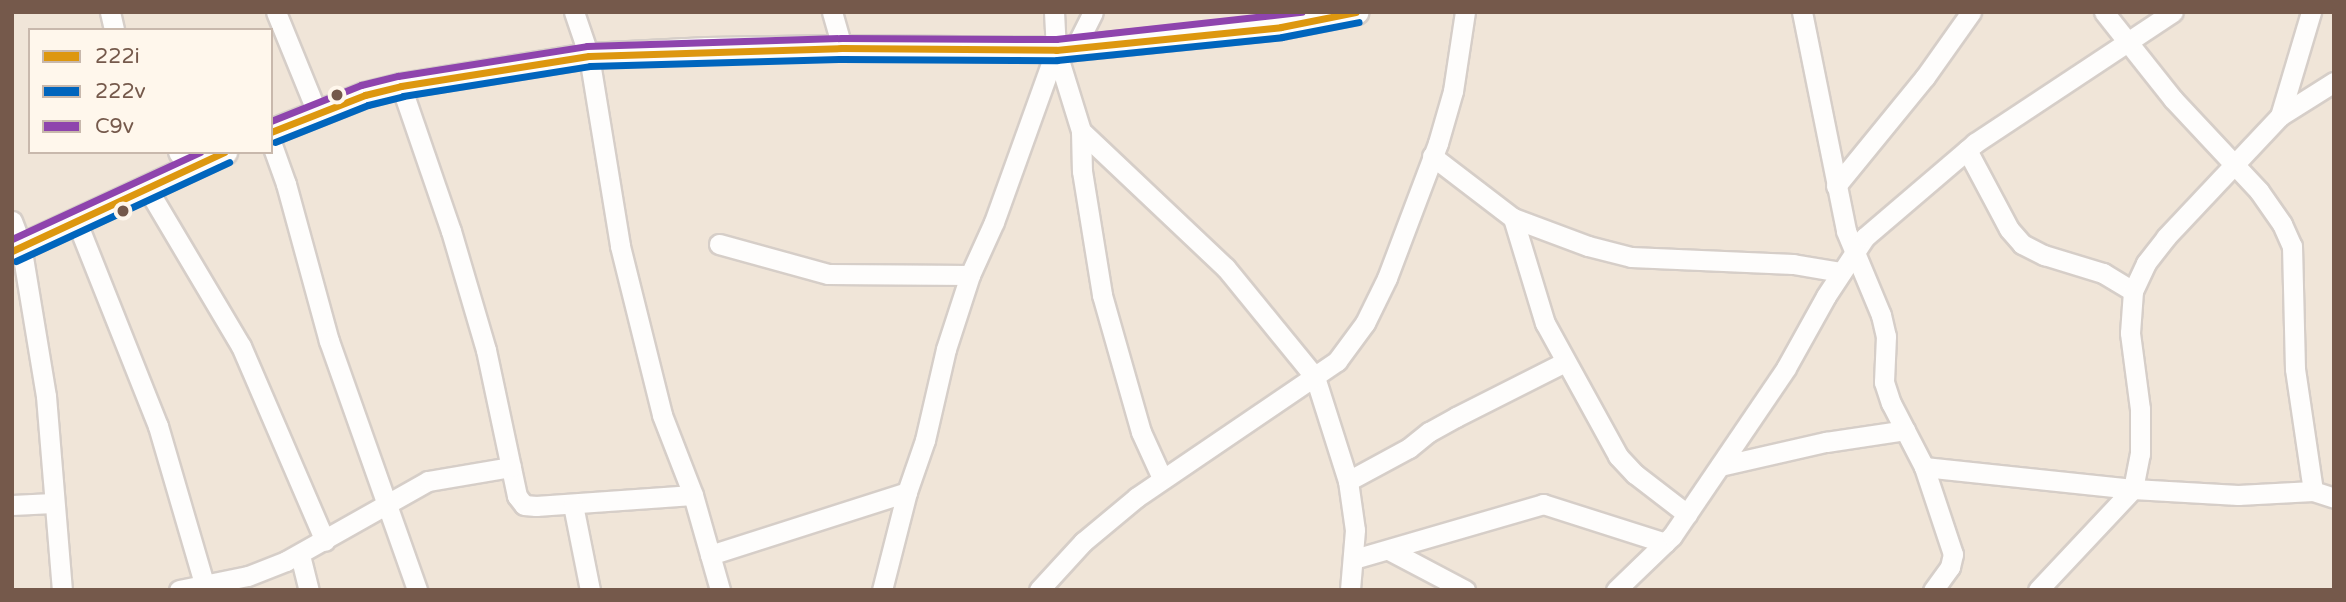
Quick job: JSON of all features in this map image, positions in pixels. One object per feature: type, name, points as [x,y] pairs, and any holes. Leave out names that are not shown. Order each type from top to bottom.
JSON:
[{"type":"street","points":[[276,12],[318,115]]},
{"type":"street","points":[[575,12],[589,56],[620,246],[662,415],[693,495],[720,590]]},
{"type":"street","points":[[832,12],[842,48]]},
{"type":"street","points":[[1054,12],[1066,49],[1081,131],[1082,171],[1102,295],[1141,432],[1162,478]]},
{"type":"street","points":[[882,590],[907,492],[925,440],[946,349],[970,275],[1066,49],[1093,12]]},
{"type":"street","points":[[273,131],[365,95],[401,86],[589,56],[707,50],[842,48],[1066,49],[1280,27],[1357,12]]},
{"type":"street","points":[[1038,590],[1083,542],[1162,478],[1337,361],[1365,323],[1387,278],[1432,156],[1453,91],[1465,12]]},
{"type":"street","points":[[1802,12],[1836,186],[1853,252],[1881,314],[1886,336],[1884,382],[1924,467],[1953,554],[1950,567],[1933,590]]},
{"type":"street","points":[[1836,186],[1925,77],[1970,12]]},
{"type":"street","points":[[2104,12],[2128,44],[2259,191],[2282,224],[2292,246],[2295,369],[2313,491]]},
{"type":"street","points":[[1616,590],[1665,543],[1687,514],[1786,368],[1853,252],[1865,237],[1967,150],[2173,12]]},
{"type":"street","points":[[2280,116],[2311,12]]},
{"type":"street","points":[[2038,590],[2133,489],[2140,454],[2140,408],[2130,332],[2133,291],[2146,263],[2166,237],[2280,116],[2334,82]]},
{"type":"street","points":[[401,86],[451,231],[486,350],[516,496],[524,505],[573,505],[693,495]]},
{"type":"street","points":[[1081,131],[1226,268],[1315,377],[1348,481],[1355,530],[1350,590]]},
{"type":"street","points":[[273,148],[286,184],[329,341],[384,505],[417,590]]},
{"type":"street","points":[[1967,150],[2009,229],[2022,244],[2044,255],[2103,273],[2133,291]]},
{"type":"street","points":[[17,248],[147,188],[184,160],[215,154]]},
{"type":"street","points":[[1432,156],[1513,218],[1588,246],[1631,257],[1793,264],[1841,272]]},
{"type":"street","points":[[147,188],[242,346],[325,541]]},
{"type":"street","points":[[1513,218],[1545,323],[1618,456],[1687,514]]},
{"type":"street","points":[[76,220],[158,426],[205,587]]},
{"type":"street","points":[[12,221],[46,397],[62,590]]},
{"type":"street","points":[[719,244],[781,264],[828,274],[970,275]]},
{"type":"street","points":[[1348,481],[1409,448],[1429,432],[1456,417],[1565,362]]},
{"type":"street","points":[[1720,466],[1826,442],[1905,430]]},
{"type":"street","points":[[179,590],[205,587],[248,576],[300,555],[428,481],[511,467]]},
{"type":"street","points":[[1924,467],[2133,489],[2238,495],[2313,491],[2334,498]]},
{"type":"street","points":[[710,555],[907,492]]},
{"type":"street","points":[[12,505],[53,503]]},
{"type":"street","points":[[1354,559],[1543,504],[1665,543]]},
{"type":"street","points":[[573,505],[590,590]]},
{"type":"street","points":[[1389,550],[1465,590]]},
{"type":"street","points":[[300,555],[309,590]]},
{"type":"shaded area","points":[[12,12],[2334,12],[2334,590],[12,590]]},
{"type":"transit line","name":"C9v","points":[[273,120],[361,85],[398,76],[587,46],[842,38],[1056,39],[1302,12]]},
{"type":"transit line","name":"222i","points":[[273,131],[365,95],[401,86],[589,56],[842,48],[1056,50],[1281,27],[1356,12]]},
{"type":"transit line","name":"222v","points":[[275,142],[368,105],[403,96],[590,66],[842,59],[1057,60],[1282,37],[1359,22]]},
{"type":"transit line","name":"C9v","points":[[12,239],[196,154]]},
{"type":"transit line","name":"222i","points":[[12,251],[220,154]]},
{"type":"transit line","name":"222v","points":[[16,261],[229,162]]}]
